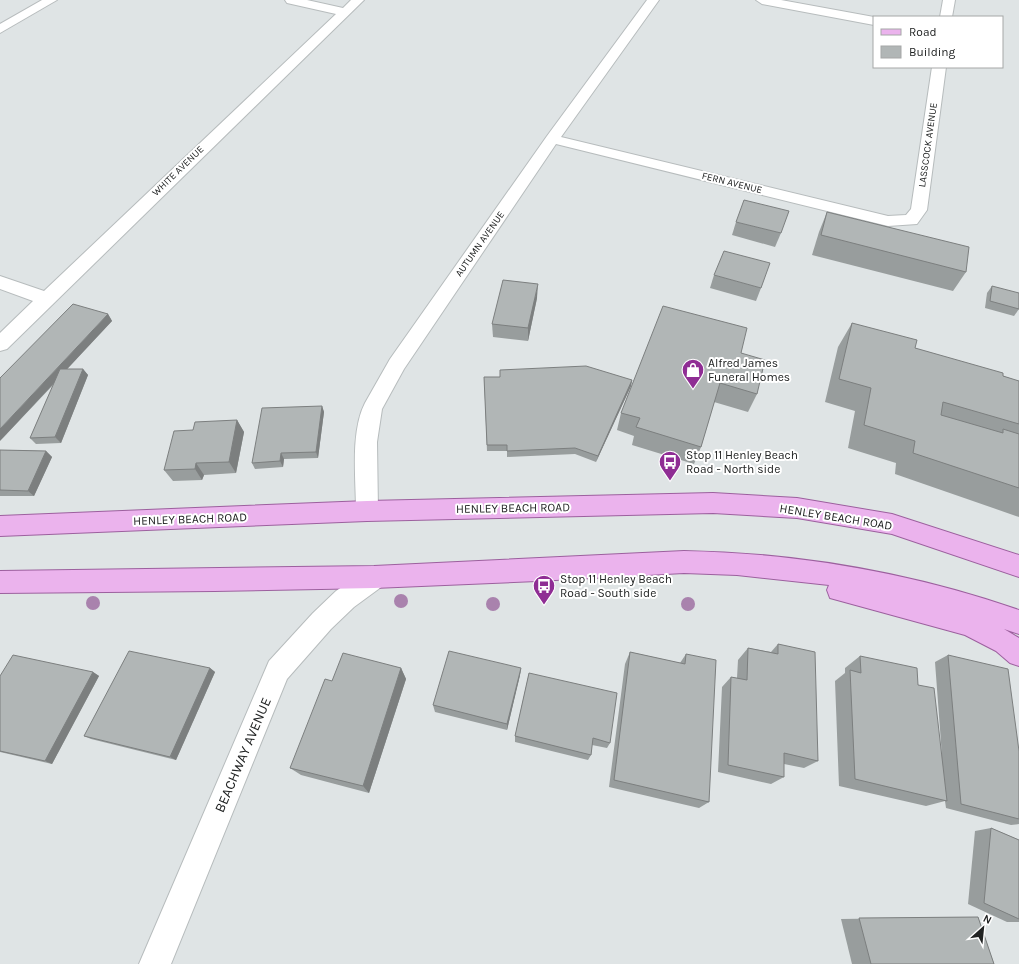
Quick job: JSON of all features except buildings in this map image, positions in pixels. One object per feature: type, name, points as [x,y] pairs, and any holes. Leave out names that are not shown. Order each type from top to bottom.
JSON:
[{"type":"main road","name":"HENLEY BEACH ROAD","points":[[0,526],[367,511],[713,503],[797,508],[892,524],[1019,566]]},
{"type":"main road","points":[[694,562],[803,581],[969,624],[1005,642],[1019,654]]},
{"type":"main road","points":[[0,582],[180,582],[376,577],[694,562],[799,571],[902,586],[986,609],[1019,622]]},
{"type":"street","points":[[0,29],[51,0]]},
{"type":"street","points":[[291,0],[344,12]]},
{"type":"street","name":"WHITE AVENUE","points":[[0,344],[358,0]]},
{"type":"street","name":"AUTUMN AVENUE","points":[[367,511],[366,442],[372,408],[397,364],[552,139],[653,0]]},
{"type":"street","points":[[762,0],[873,20]]},
{"type":"street","points":[[946,16],[949,0]]},
{"type":"street","name":"LASSCOCK AVENUE","points":[[911,220],[919,210],[939,68]]},
{"type":"street","name":"FERN AVENUE","points":[[552,139],[888,221],[911,220]]},
{"type":"street","points":[[0,282],[46,299]]},
{"type":"street","name":"BEACHWAY AVENUE","points":[[155,964],[278,670],[322,621],[345,599],[376,577]]},
{"type":"place","name":"Alfred James Funeral Homes","points":[[693,390]]},
{"type":"place","name":"Stop 11 Henley Beach Road - North side","points":[[670,482]]},
{"type":"place","name":"Stop 11 Henley Beach Road - South side","points":[[544,606]]}]
